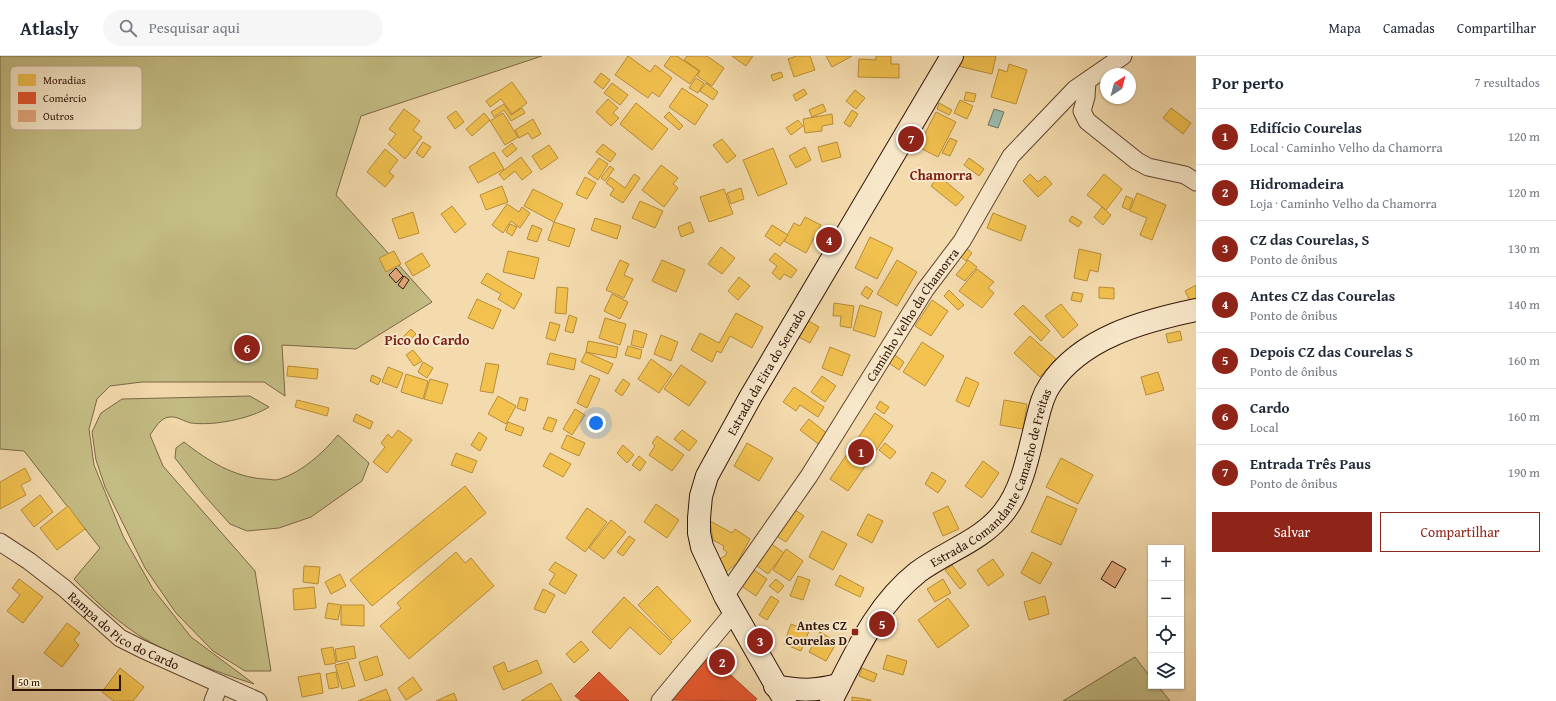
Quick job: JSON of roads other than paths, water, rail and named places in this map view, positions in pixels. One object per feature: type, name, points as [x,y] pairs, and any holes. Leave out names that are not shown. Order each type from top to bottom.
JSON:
[{"type":"main road","name":"Estrada da Eira do Serrado","points":[[780,693],[729,604],[702,547],[698,518],[701,496],[707,476],[751,396],[952,56]]},
{"type":"main road","name":"Estrada Comandante Camacho de Freitas","points":[[835,693],[868,628],[880,610],[903,585],[932,562],[982,534],[1004,513],[1016,495],[1041,403],[1049,386],[1066,364],[1079,354],[1134,326],[1196,310]]},
{"type":"main road","points":[[780,693],[818,690],[835,693]]},
{"type":"street","name":"Caminho Velho da Chamorra","points":[[660,701],[729,604],[926,290],[962,241],[1011,156],[1064,98],[1123,56]]},
{"type":"street","points":[[1087,82],[1086,97],[1082,111],[1087,121],[1137,161],[1148,167],[1185,175],[1196,182]]},
{"type":"street","name":"Rampa do Pico do Cardo","points":[[0,542],[28,560],[64,588],[120,638],[142,650],[258,701]]},
{"type":"street","points":[[213,701],[220,684]]},
{"type":"place","name":"Entrada Três Paus","points":[[911,139]]},
{"type":"place","name":"Antes CZ das Courelas","points":[[829,240]]},
{"type":"place","name":"Cardo","points":[[247,348]]},
{"type":"place","name":"Edifício Courelas","points":[[861,452]]},
{"type":"place","name":"Depois CZ das Courelas S","points":[[882,624]]},
{"type":"place","name":"Antes CZ Courelas D","points":[[855,632]]},
{"type":"place","name":"CZ das Courelas, S","points":[[760,641]]},
{"type":"place","name":"Hidromadeira","points":[[722,662]]},
{"type":"district","name":"Chamorra","points":[[941,175]]},
{"type":"district","name":"Pico do Cardo","points":[[427,340]]}]
